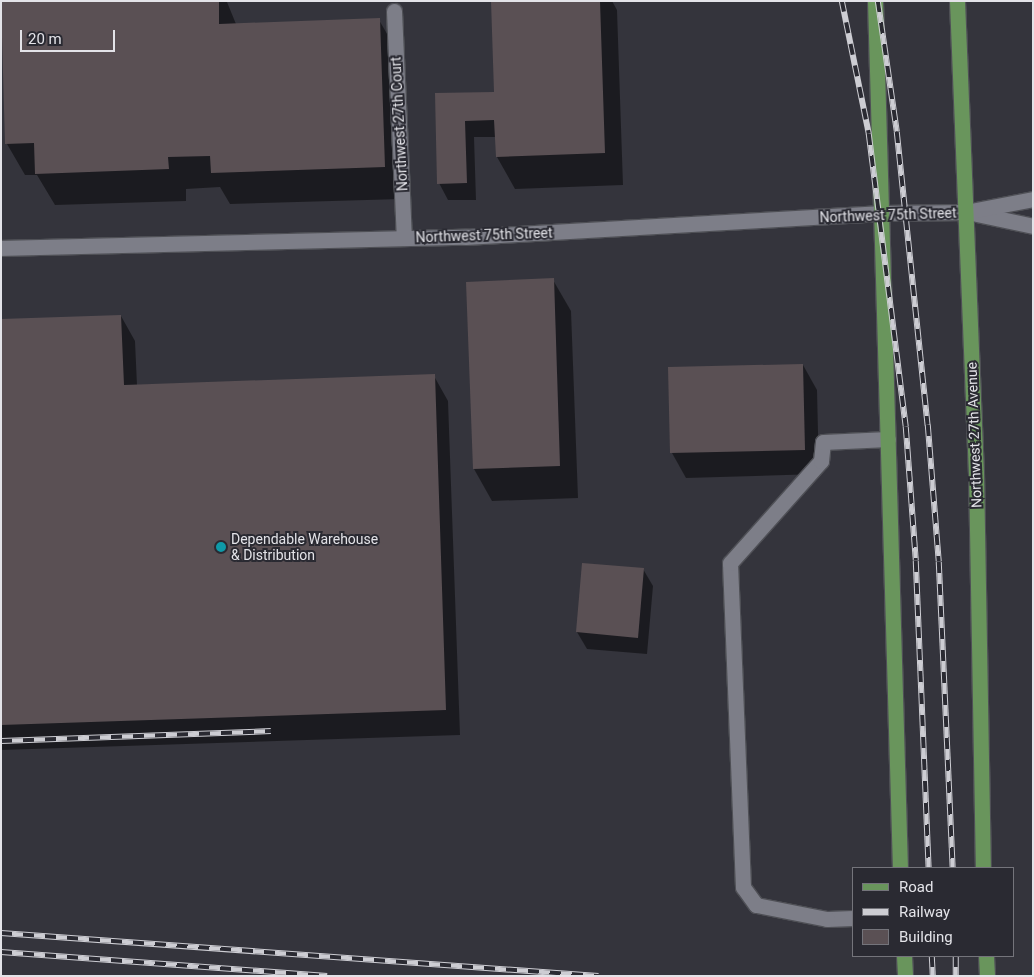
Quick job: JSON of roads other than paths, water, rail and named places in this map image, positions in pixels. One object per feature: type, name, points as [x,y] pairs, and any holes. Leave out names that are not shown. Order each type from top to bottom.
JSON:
[{"type":"main road","points":[[875,1],[900,867]]},
{"type":"main road","name":"Northwest 27th Avenue","points":[[957,1],[976,472],[983,867]]},
{"type":"main road","points":[[904,957],[905,976]]},
{"type":"main road","points":[[986,957],[987,976]]},
{"type":"street","name":"Northwest 27th Court","points":[[394,10],[404,238]]},
{"type":"street","name":"Northwest 75th Street","points":[[1,248],[404,238],[882,213],[966,212],[1033,199]]},
{"type":"street","name":"Northwest 75th Street","points":[[966,212],[1033,226]]},
{"type":"street","points":[[852,918],[827,919],[756,905],[743,887],[730,563],[821,461],[822,442],[888,439]]},
{"type":"railway","points":[[842,1],[869,134],[906,427],[916,561],[929,867]]},
{"type":"railway","points":[[878,1],[897,132],[928,425],[939,562],[953,867]]},
{"type":"railway","points":[[1,741],[271,731]]},
{"type":"railway","points":[[1,933],[598,976]]},
{"type":"railway","points":[[1,952],[327,976]]},
{"type":"railway","points":[[932,957],[933,976]]},
{"type":"railway","points":[[956,957],[956,976]]},
{"type":"place","name":"Dependable Warehouse & Distribution","points":[[221,547]]}]
